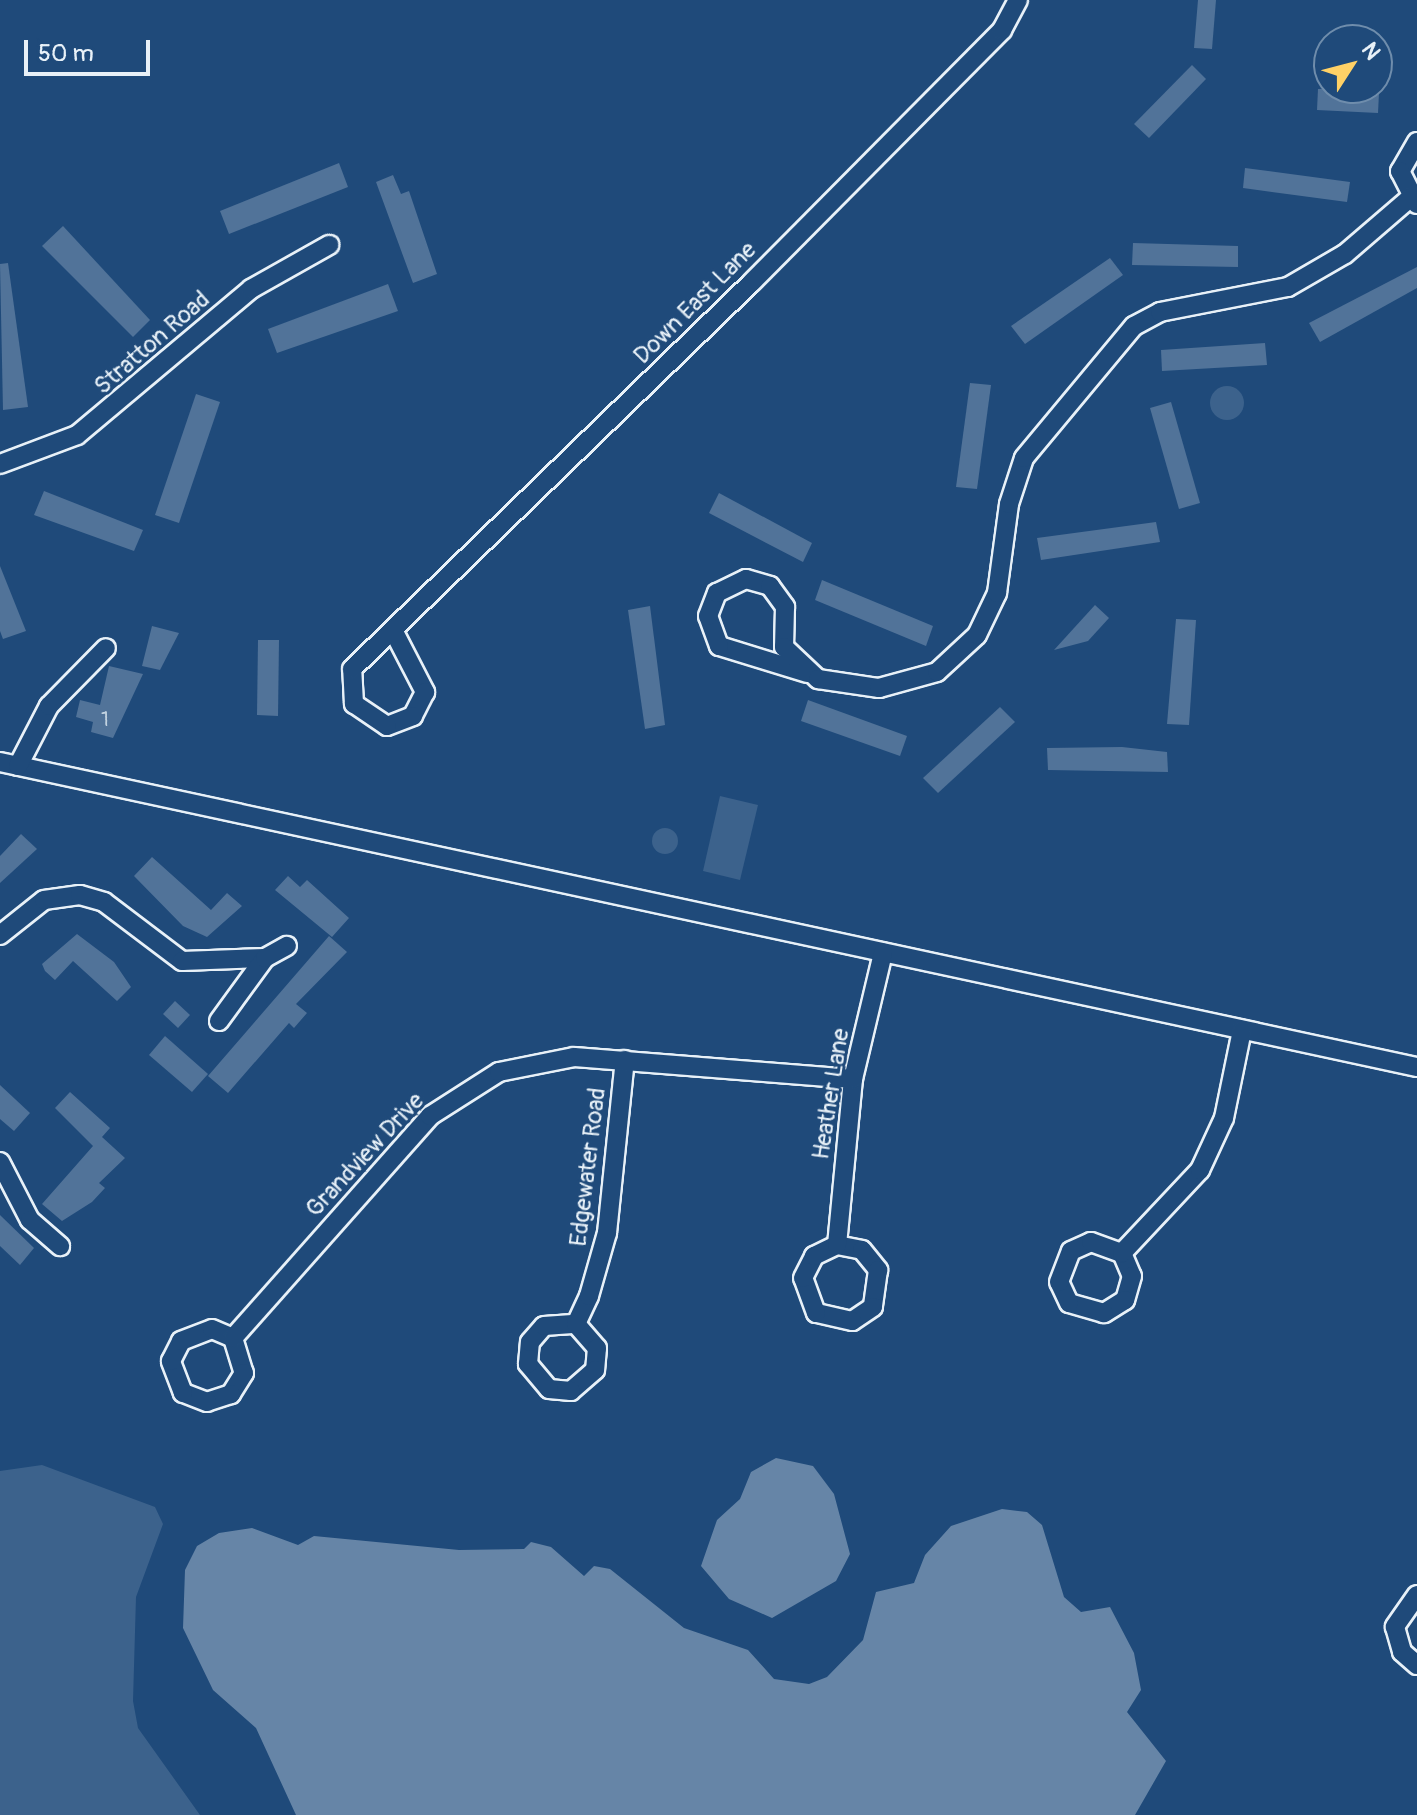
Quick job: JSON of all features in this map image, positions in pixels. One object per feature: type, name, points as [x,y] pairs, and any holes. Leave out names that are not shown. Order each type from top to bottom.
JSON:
[{"type":"street","name":"Down East Lane","points":[[394,632],[425,692],[413,716],[387,726],[357,709],[349,679],[394,632],[1002,30],[1018,0]]},
{"type":"street","points":[[807,673],[784,647],[786,613],[775,590],[746,579],[717,593],[708,622],[719,646],[807,673],[879,688],[944,667],[977,635],[997,593],[1009,504],[1024,458],[1134,326],[1160,312],[1288,287],[1345,254],[1413,201],[1400,171],[1417,142]]},
{"type":"street","name":"Stratton Road","points":[[0,464],[77,435],[251,289],[329,245]]},
{"type":"street","points":[[106,648],[49,706],[9,764],[1417,1067]]},
{"type":"street","points":[[0,935],[37,903],[80,895],[104,902],[182,961],[265,958]]},
{"type":"street","points":[[219,1021],[265,958],[287,946]]},
{"type":"street","name":"Heather Lane","points":[[837,1245],[853,1079],[883,953]]},
{"type":"street","points":[[1122,1253],[1207,1157],[1242,1030]]},
{"type":"street","name":"Grandview Drive","points":[[233,1338],[446,1103],[527,1063],[625,1060],[853,1079]]},
{"type":"street","name":"Edgewater Road","points":[[576,1324],[607,1233],[625,1060]]},
{"type":"street","points":[[0,1162],[30,1220],[60,1246]]},
{"type":"street","points":[[1103,1242],[1122,1253],[1132,1276],[1125,1300],[1104,1313],[1069,1303],[1059,1282],[1071,1251],[1103,1242]]},
{"type":"street","points":[[837,1245],[862,1250],[878,1270],[873,1307],[852,1321],[816,1313],[804,1291],[814,1256],[837,1245]]},
{"type":"street","points":[[212,1329],[233,1338],[244,1373],[231,1394],[207,1402],[183,1393],[171,1361],[181,1341],[212,1329]]},
{"type":"street","points":[[1417,1595],[1395,1627],[1402,1652],[1417,1665]]},
{"type":"shaded area","points":[[1227,386],[1239,391],[1244,403],[1239,415],[1227,420],[1215,415],[1210,403],[1215,391]]},
{"type":"shaded area","points":[[720,796],[758,805],[740,880],[703,871]]},
{"type":"shaded area","points":[[665,828],[674,832],[678,841],[674,850],[665,854],[656,850],[652,841],[656,832]]},
{"type":"shaded area","points":[[776,1458],[813,1466],[834,1494],[850,1554],[836,1581],[772,1618],[729,1599],[701,1566],[717,1520],[740,1499],[751,1472]]},
{"type":"shaded area","points":[[42,1465],[155,1507],[163,1524],[136,1597],[133,1701],[138,1728],[200,1815],[0,1815],[0,1471]]},
{"type":"shaded area","points":[[1002,1509],[1027,1512],[1042,1525],[1064,1597],[1081,1612],[1110,1607],[1134,1653],[1141,1690],[1127,1712],[1166,1761],[1135,1815],[296,1815],[256,1728],[213,1690],[183,1628],[185,1570],[197,1546],[219,1533],[252,1528],[298,1545],[314,1536],[459,1550],[524,1549],[531,1542],[551,1547],[584,1576],[594,1566],[610,1569],[684,1628],[748,1650],[774,1679],[809,1684],[827,1677],[863,1640],[876,1592],[914,1583],[925,1555],[951,1526]]},
{"type":"building","points":[[1198,0],[1216,0],[1212,49],[1194,48]]},
{"type":"building","points":[[1192,65],[1206,79],[1149,138],[1134,124]]},
{"type":"building","points":[[1317,104],[1378,104],[1378,113],[1317,110]]},
{"type":"building","points":[[339,163],[348,187],[229,234],[220,211]]},
{"type":"building","points":[[1245,168],[1350,182],[1347,202],[1243,188]]},
{"type":"building","points":[[393,175],[401,194],[409,191],[437,274],[413,283],[376,182]]},
{"type":"building","points":[[63,226],[150,320],[133,337],[42,246]]},
{"type":"building","points":[[1133,243],[1238,246],[1238,267],[1132,265]]},
{"type":"building","points":[[1110,258],[1123,275],[1025,344],[1011,326]]},
{"type":"building","points":[[8,263],[28,407],[3,410],[0,264]]},
{"type":"building","points":[[1417,267],[1417,288],[1320,342],[1309,323]]},
{"type":"building","points":[[388,284],[398,311],[277,353],[268,329]]},
{"type":"building","points":[[1265,343],[1267,365],[1162,371],[1161,350]]},
{"type":"building","points":[[970,383],[991,385],[977,489],[956,487]]},
{"type":"building","points":[[196,394],[220,402],[179,523],[155,515]]},
{"type":"building","points":[[1171,402],[1200,503],[1179,509],[1150,408]]},
{"type":"building","points":[[44,491],[143,530],[134,551],[34,515]]},
{"type":"building","points":[[719,493],[812,543],[803,562],[709,513]]},
{"type":"building","points":[[1156,522],[1160,542],[1041,560],[1037,538]]},
{"type":"building","points":[[0,566],[26,631],[3,639],[0,631]]},
{"type":"building","points":[[822,580],[933,626],[926,646],[815,600]]},
{"type":"building","points":[[1095,605],[1109,618],[1088,641],[1054,650]]},
{"type":"building","points":[[650,606],[665,725],[645,729],[628,610]]},
{"type":"building","points":[[1176,619],[1196,620],[1189,725],[1167,724]]},
{"type":"building","points":[[152,626],[179,633],[160,670],[142,666]]},
{"type":"building","points":[[258,640],[279,640],[278,716],[257,715]]},
{"type":"building","points":[[109,666],[143,674],[113,738],[91,732],[93,722],[76,717],[80,700],[100,705]]},
{"type":"building","points":[[808,700],[907,736],[900,756],[801,721]]},
{"type":"building","points":[[1000,707],[1015,722],[938,793],[923,778]]},
{"type":"building","points":[[1122,747],[1167,752],[1168,772],[1048,770],[1047,748]]},
{"type":"building","points":[[21,834],[37,849],[0,883],[0,856]]},
{"type":"building","points":[[152,857],[211,910],[227,893],[242,906],[207,937],[183,926],[134,876]]},
{"type":"building","points":[[288,876],[300,887],[307,880],[349,918],[332,937],[275,890]]},
{"type":"building","points":[[77,934],[114,962],[131,987],[117,1001],[73,961],[55,980],[45,971],[42,964]]},
{"type":"building","points":[[329,936],[347,952],[296,1004],[307,1013],[294,1028],[289,1023],[228,1093],[208,1076]]},
{"type":"building","points":[[175,1001],[190,1015],[178,1028],[163,1014]]},
{"type":"building","points":[[165,1036],[208,1074],[192,1092],[149,1055]]},
{"type":"building","points":[[0,1085],[30,1113],[14,1131],[0,1119]]},
{"type":"building","points":[[70,1092],[110,1128],[102,1137],[125,1158],[99,1183],[105,1188],[92,1202],[62,1221],[42,1204],[93,1146],[55,1108]]},
{"type":"building","points":[[0,1215],[34,1248],[20,1265],[0,1246]]}]
